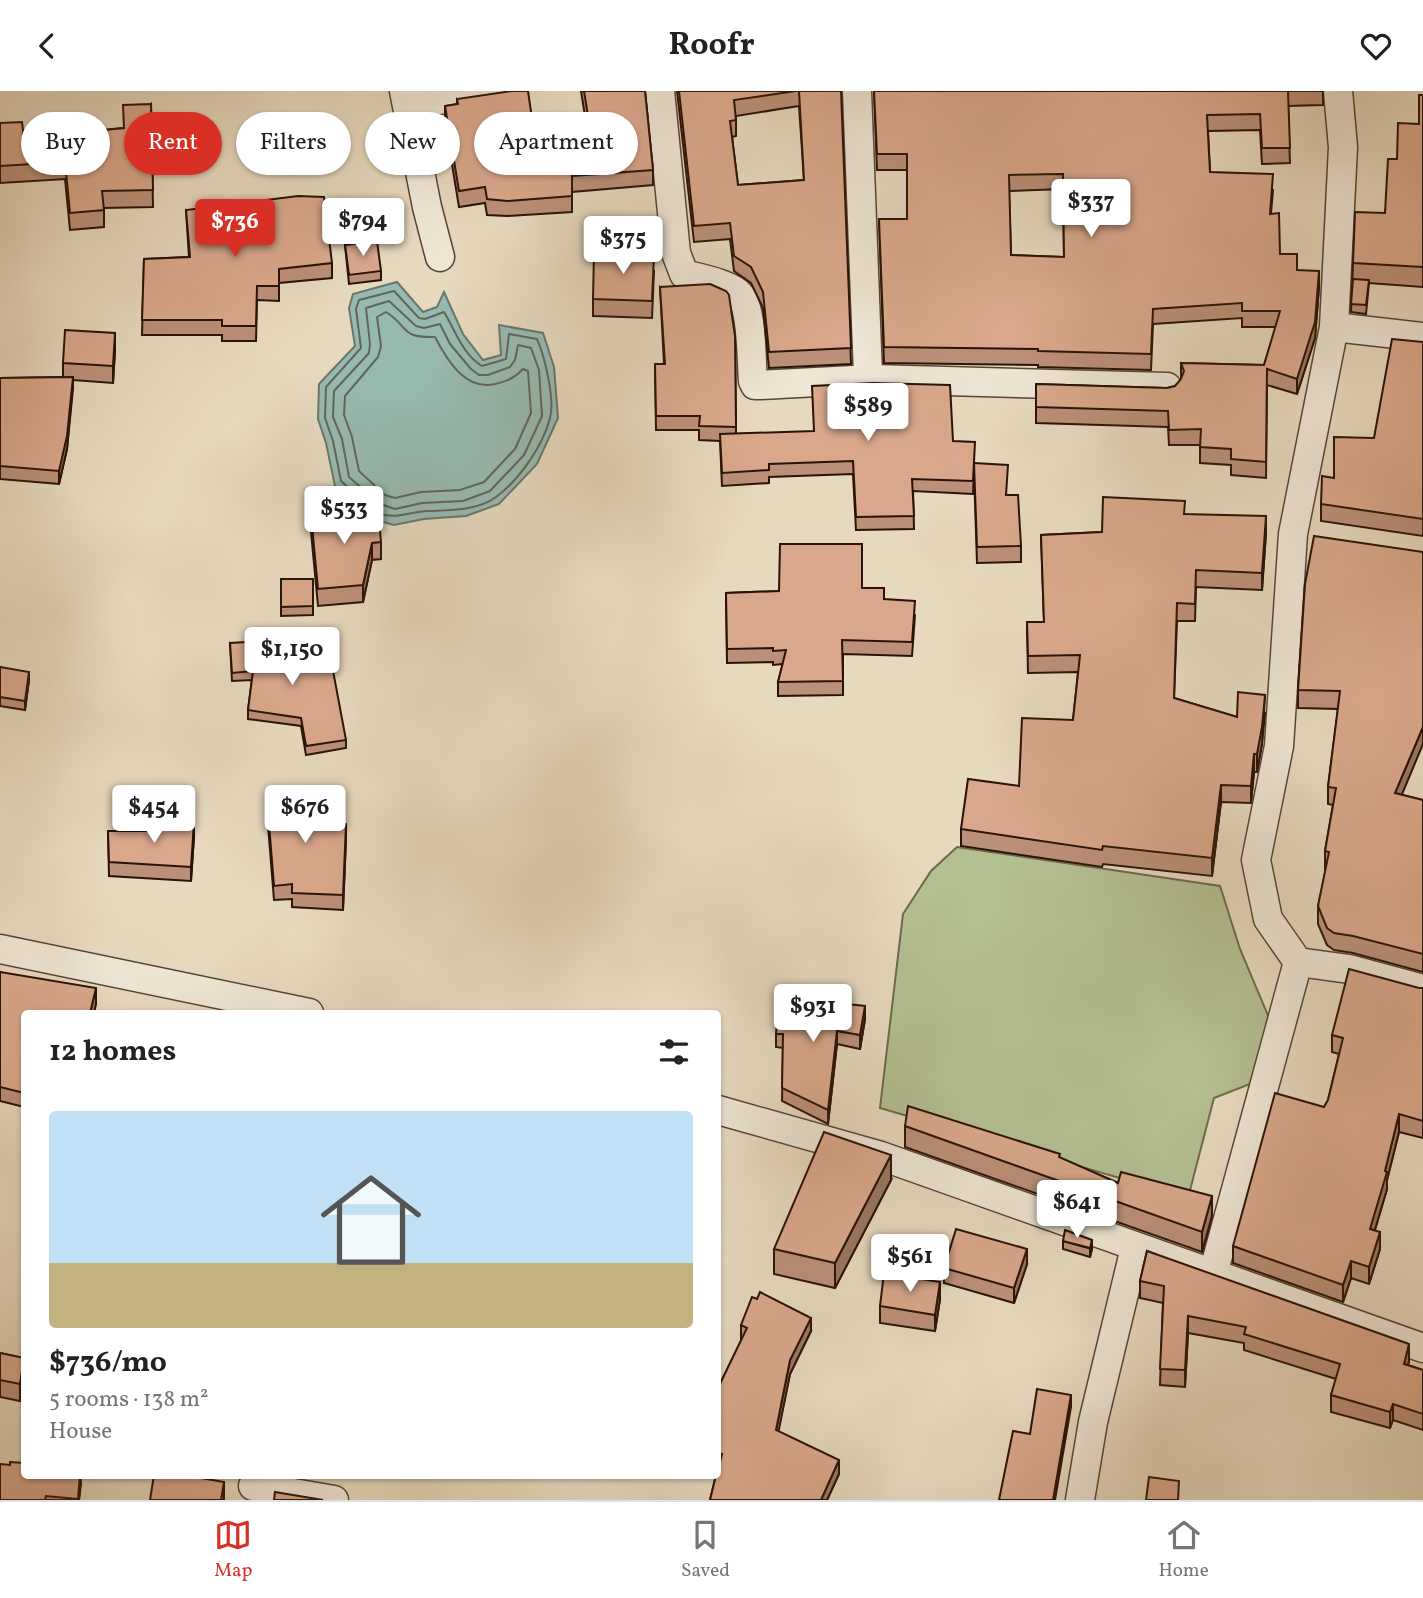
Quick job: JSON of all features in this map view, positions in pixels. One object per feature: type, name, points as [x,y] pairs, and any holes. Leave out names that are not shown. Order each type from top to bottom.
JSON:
[{"type":"street","points":[[440,257],[405,98],[508,91]]},
{"type":"street","points":[[660,91],[676,253],[684,274],[724,286],[740,295],[748,316],[755,385],[873,379],[1167,387]]},
{"type":"street","points":[[857,91],[866,364],[868,375],[873,379]]},
{"type":"street","points":[[1338,91],[1343,147],[1335,327],[1279,747],[1256,860],[1268,919],[1298,963],[1349,969],[1423,989]]},
{"type":"street","points":[[1335,327],[1423,337]]},
{"type":"street","points":[[0,949],[295,1010]]},
{"type":"street","points":[[1213,1274],[1298,963]]},
{"type":"street","points":[[721,1111],[881,1156],[1135,1248],[1257,1287],[1349,1323],[1423,1347]]},
{"type":"street","points":[[1080,1500],[1093,1422],[1135,1248]]},
{"type":"street","points":[[253,1486],[334,1500]]},
{"type":"green space","points":[[957,847],[1220,886],[1240,949],[1272,1025],[1250,1084],[1214,1098],[1188,1198],[880,1108],[903,914],[931,871]]},
{"type":"water","points":[[397,282],[423,312],[437,307],[444,292],[463,334],[483,360],[501,355],[499,325],[543,333],[554,367],[558,418],[537,464],[499,504],[466,516],[424,519],[394,525],[373,519],[335,486],[318,419],[319,384],[355,346],[349,308],[353,294]]},
{"type":"building","points":[[528,91],[531,112],[474,112],[474,175],[586,175],[572,176],[572,196],[507,201],[487,199],[485,187],[459,191],[456,175],[460,175],[460,112],[446,112],[445,106],[458,104],[457,99]]},
{"type":"building","points":[[584,91],[645,91],[653,170],[638,171],[638,112],[587,112]]},
{"type":"building","points":[[679,91],[796,91],[734,100],[736,120],[730,121],[738,185],[804,180],[799,91],[841,91],[851,348],[769,352],[763,292],[751,267],[734,256],[730,223],[694,226]]},
{"type":"building","points":[[874,91],[1288,91],[1290,148],[1262,148],[1260,114],[1207,115],[1210,172],[1273,174],[1270,214],[1279,213],[1280,254],[1297,254],[1297,270],[1319,271],[1315,322],[1297,379],[1267,369],[1266,462],[1231,459],[1231,449],[1200,447],[1201,429],[1169,430],[1168,411],[1036,407],[1036,384],[1167,388],[1175,386],[1181,379],[1184,371],[1181,363],[1264,365],[1280,311],[1242,311],[1242,303],[1153,309],[1151,354],[884,347],[879,219],[907,219],[907,154],[877,154]],"holes":[[[1063,174],[1064,257],[1011,255],[1009,175]]]},
{"type":"building","points":[[1419,95],[1423,95],[1423,267],[1353,263],[1355,212],[1385,213],[1388,159],[1397,159],[1398,123],[1419,124]]},
{"type":"building","points":[[151,104],[151,112],[124,112],[124,128],[123,105]]},
{"type":"building","points":[[21,122],[21,165],[0,166],[0,123]]},
{"type":"building","points":[[124,128],[124,175],[153,175],[153,190],[102,191],[104,210],[70,213],[66,175],[110,175],[110,129]]},
{"type":"building","points":[[298,196],[324,197],[332,263],[279,269],[279,286],[257,286],[256,326],[222,326],[222,320],[142,320],[144,259],[190,257],[186,210]]},
{"type":"building","points":[[377,241],[381,271],[349,275],[345,245]]},
{"type":"building","points":[[594,252],[654,254],[652,301],[593,299]]},
{"type":"building","points":[[1353,279],[1369,280],[1366,305],[1351,304]]},
{"type":"building","points":[[710,284],[729,295],[735,336],[736,427],[699,426],[700,416],[656,416],[655,364],[665,364],[660,287]]},
{"type":"building","points":[[65,330],[115,333],[113,366],[63,363]]},
{"type":"building","points":[[1392,339],[1423,342],[1423,519],[1321,504],[1322,476],[1334,478],[1334,437],[1374,438]]},
{"type":"building","points":[[73,377],[67,436],[59,471],[0,466],[0,378]]},
{"type":"building","points":[[873,383],[950,385],[953,441],[975,442],[973,481],[912,479],[914,516],[856,517],[853,461],[769,464],[769,470],[722,473],[720,434],[814,431],[812,386]]},
{"type":"building","points":[[974,463],[1008,465],[1006,495],[1018,495],[1021,546],[977,547]]},
{"type":"building","points":[[1103,497],[1185,501],[1184,514],[1266,516],[1262,573],[1196,570],[1195,604],[1177,603],[1174,698],[1237,717],[1238,692],[1265,695],[1251,786],[1221,785],[1212,858],[1103,846],[1102,850],[961,829],[968,779],[1019,786],[1022,718],[1073,720],[1080,655],[1028,656],[1027,622],[1044,622],[1041,535],[1102,532]]},
{"type":"building","points":[[378,508],[381,542],[372,543],[363,585],[318,589],[311,515]]},
{"type":"building","points":[[1314,536],[1423,552],[1423,727],[1395,793],[1423,800],[1423,954],[1334,933],[1327,928],[1318,906],[1329,852],[1325,851],[1336,788],[1328,787],[1340,691],[1298,690],[1305,584]]},
{"type":"building","points":[[780,544],[862,544],[862,588],[884,588],[884,599],[915,601],[912,642],[842,640],[843,681],[778,682],[786,650],[727,649],[726,593],[779,591]]},
{"type":"building","points":[[281,579],[313,579],[313,606],[281,607]]},
{"type":"building","points":[[300,639],[301,659],[331,660],[346,740],[306,746],[301,718],[248,710],[253,671],[232,673],[230,643]]},
{"type":"building","points":[[0,667],[29,672],[25,701],[0,697]]},
{"type":"building","points":[[270,787],[315,790],[312,823],[346,824],[343,895],[292,893],[292,884],[274,886],[267,799]]},
{"type":"building","points":[[160,820],[194,822],[191,867],[109,862],[108,831],[160,831]]},
{"type":"building","points":[[1349,969],[1423,988],[1423,1121],[1399,1114],[1385,1171],[1387,1172],[1370,1229],[1380,1232],[1369,1267],[1351,1261],[1343,1285],[1233,1246],[1275,1093],[1324,1107],[1328,1100],[1343,1038],[1332,1035]]},
{"type":"building","points":[[0,972],[96,988],[91,1010],[21,1010],[21,1092],[0,1087]]},
{"type":"building","points":[[779,997],[865,1006],[860,1035],[837,1031],[828,1110],[782,1088],[783,1034],[776,1034]]},
{"type":"building","points":[[908,1106],[1060,1154],[1059,1157],[1118,1183],[1121,1172],[1212,1196],[1202,1232],[905,1126]]},
{"type":"building","points":[[824,1132],[891,1155],[835,1263],[774,1249]]},
{"type":"building","points":[[956,1229],[1027,1249],[1014,1288],[944,1268]]},
{"type":"building","points":[[1065,1230],[1092,1240],[1090,1248],[1063,1241]]},
{"type":"building","points":[[1147,1251],[1409,1344],[1404,1364],[1423,1370],[1423,1414],[1393,1404],[1390,1412],[1331,1395],[1340,1364],[1244,1334],[1246,1327],[1188,1316],[1185,1370],[1160,1369],[1164,1286],[1140,1281]]},
{"type":"building","points":[[884,1273],[940,1282],[935,1315],[880,1306]]},
{"type":"building","points":[[760,1292],[811,1318],[790,1360],[776,1430],[839,1460],[821,1500],[710,1500],[715,1479],[721,1479],[721,1382],[747,1328],[741,1325],[752,1297],[757,1299]]},
{"type":"building","points":[[0,1353],[21,1357],[20,1384],[0,1380]]},
{"type":"building","points":[[1037,1389],[1071,1395],[1053,1500],[999,1500],[1013,1431],[1030,1434]]},
{"type":"building","points":[[10,1462],[21,1463],[21,1479],[80,1479],[78,1499],[46,1496],[45,1500],[0,1500],[0,1464],[10,1465]]},
{"type":"building","points":[[1149,1477],[1179,1481],[1178,1500],[1146,1500]]},
{"type":"building","points":[[153,1479],[207,1479],[224,1482],[221,1500],[150,1500]]},
{"type":"building","points":[[275,1492],[323,1500],[274,1500]]}]
